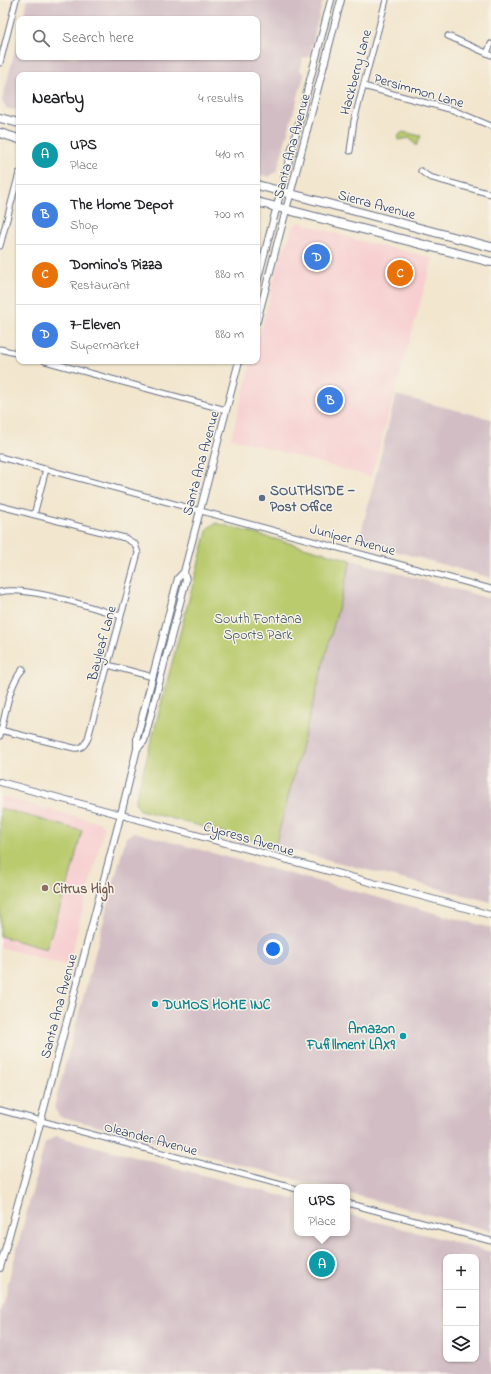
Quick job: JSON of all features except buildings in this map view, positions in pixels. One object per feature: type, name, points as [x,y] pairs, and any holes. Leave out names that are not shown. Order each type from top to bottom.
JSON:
[{"type":"main road","points":[[0,118],[16,122]]},
{"type":"main road","points":[[0,134],[16,138]]},
{"type":"main road","name":"Sierra Avenue","points":[[260,186],[491,247]]},
{"type":"main road","name":"Sierra Avenue","points":[[260,203],[491,262]]},
{"type":"street","points":[[0,63],[16,0]]},
{"type":"street","name":"Santa Ana Avenue","points":[[260,271],[331,0]]},
{"type":"street","name":"Santa Ana Avenue","points":[[260,302],[341,0]]},
{"type":"street","name":"Hackberry Lane","points":[[350,150],[354,121],[386,0]]},
{"type":"street","points":[[448,36],[489,54],[491,44]]},
{"type":"street","name":"Persimmon Lane","points":[[363,86],[453,110],[491,126]]},
{"type":"street","points":[[421,171],[430,177],[491,194]]},
{"type":"street","points":[[0,246],[16,185]]},
{"type":"street","points":[[0,349],[16,353]]},
{"type":"street","points":[[56,364],[226,410]]},
{"type":"street","name":"Santa Ana Avenue","points":[[137,749],[144,741],[186,580],[184,572],[238,364]]},
{"type":"street","name":"Juniper Avenue","points":[[0,457],[491,589]]},
{"type":"street","points":[[0,506],[34,515],[46,470]]},
{"type":"street","name":"Bayleaf Lane","points":[[0,732],[74,748],[82,747],[88,738],[138,553],[134,544],[124,538],[34,515]]},
{"type":"street","name":"Santa Ana Avenue","points":[[0,1268],[41,1120],[121,814],[137,749],[137,737],[178,578],[184,572]]},
{"type":"street","points":[[0,592],[11,590],[32,592],[121,616]]},
{"type":"street","points":[[108,665],[152,677]]},
{"type":"street","points":[[0,732],[16,678],[23,669]]},
{"type":"street","name":"Cypress Avenue","points":[[0,782],[491,915]]},
{"type":"street","name":"Oleander Avenue","points":[[0,1110],[294,1188]]},
{"type":"street","points":[[350,1204],[491,1241]]},
{"type":"shaded area","points":[[27,0],[323,0],[309,57],[303,58],[300,70],[304,75],[277,171],[269,177],[260,175],[260,72],[16,72],[16,109],[13,110],[6,108],[2,101],[16,47],[16,60],[260,60],[260,16],[24,16]]},
{"type":"shaded area","points":[[299,222],[357,240],[433,258],[371,477],[231,438],[251,364],[260,364],[260,332],[282,252],[288,242],[292,228]]},
{"type":"shaded area","points":[[396,395],[491,419],[491,578],[359,541]]},
{"type":"shaded area","points":[[351,560],[491,599],[491,902],[275,846]]},
{"type":"shaded area","name":"Citrus High","points":[[0,796],[101,823],[104,829],[68,966],[0,947]]},
{"type":"shaded area","points":[[134,832],[491,928],[491,1231],[350,1194],[350,1184],[313,1184],[59,1116],[54,1107],[126,837]]},
{"type":"shaded area","points":[[56,1136],[294,1199],[294,1236],[350,1236],[350,1215],[491,1252],[491,1374],[0,1374],[0,1313],[45,1143]]},
{"type":"green space","points":[[403,132],[421,136],[416,146],[410,138],[398,140],[399,135]]},
{"type":"green space","name":"South Fontana Sports Park","points":[[216,523],[351,560],[275,846],[140,810],[135,802],[208,528]]},
{"type":"green space","name":"Citrus High","points":[[0,808],[82,831],[69,881],[46,949],[0,936]]},
{"type":"place","name":"7-Eleven","points":[[317,257]]},
{"type":"place","name":"Domino's Pizza","points":[[400,273]]},
{"type":"place","name":"The Home Depot","points":[[330,400]]},
{"type":"place","name":"SOUTHSIDE — Post Office","points":[[262,498]]},
{"type":"place","name":"Citrus High","points":[[45,888]]},
{"type":"place","name":"DUMOS HOME INC","points":[[155,1004]]},
{"type":"place","name":"Amazon Fufillment LAX9","points":[[403,1036]]},
{"type":"place","name":"UPS","points":[[322,1264]]}]
